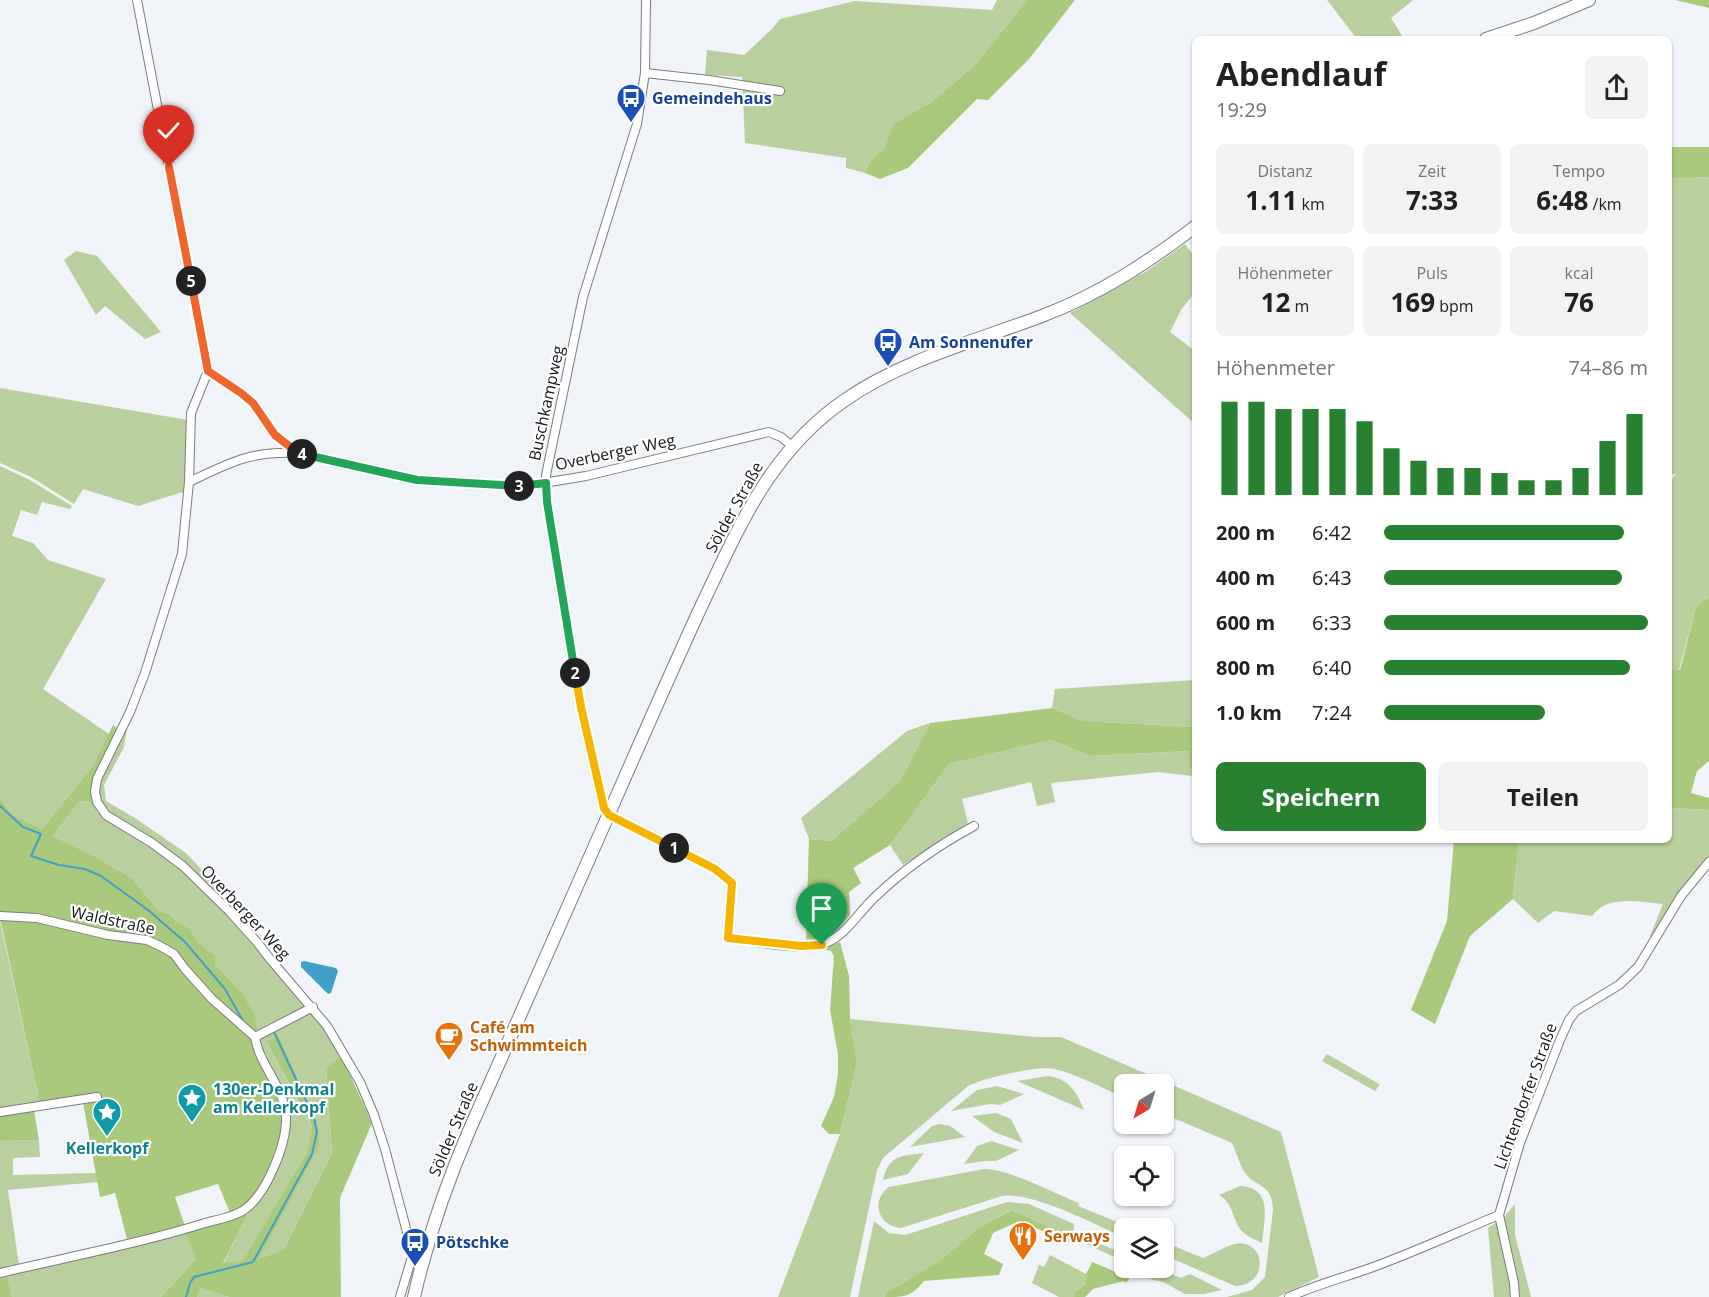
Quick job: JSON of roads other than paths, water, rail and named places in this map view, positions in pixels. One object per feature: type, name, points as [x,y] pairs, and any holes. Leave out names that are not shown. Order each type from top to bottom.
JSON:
[{"type":"main road","points":[[1495,36],[1534,23],[1589,0]]},
{"type":"main road","name":"Sölder Straße","points":[[414,1297],[420,1249],[460,1151],[674,666],[758,491],[806,430],[845,399],[891,374],[971,341],[1045,315],[1110,286],[1157,256],[1192,229]]},
{"type":"street","points":[[137,0],[208,371]]},
{"type":"street","name":"Buschkampweg","points":[[609,815],[600,796],[581,707],[547,502],[546,483],[584,297],[637,124],[645,73],[646,0]]},
{"type":"street","points":[[645,73],[780,91]]},
{"type":"street","name":"Overberger Weg","points":[[298,453],[275,435],[253,403],[208,371],[191,413],[189,482],[182,554],[145,673],[130,712],[97,780],[95,792],[97,802],[106,815],[152,843],[183,866],[230,912],[313,1007],[345,1054],[374,1115],[386,1149],[408,1236],[420,1249]]},
{"type":"street","name":"Overberger Weg","points":[[189,482],[231,462],[275,452],[298,453],[417,480],[525,486],[586,476],[769,432],[781,437],[792,446]]},
{"type":"street","points":[[609,815],[715,869],[732,883],[728,938],[801,946],[822,945],[839,936],[872,900],[905,871],[941,843],[974,826]]},
{"type":"street","name":"Lichtendorfer Straße","points":[[1515,1297],[1499,1215],[1520,1143],[1569,1020],[1576,1011],[1620,985],[1638,967],[1681,896],[1709,862]]},
{"type":"street","name":"Waldstraße","points":[[0,916],[37,918],[108,935],[147,940],[174,954],[212,999],[255,1037]]},
{"type":"street","points":[[0,1273],[187,1229],[243,1211],[258,1196],[285,1138],[286,1115],[280,1096],[257,1048],[255,1037],[313,1007]]},
{"type":"street","points":[[0,1112],[97,1097]]},
{"type":"street","points":[[1289,1297],[1320,1283],[1372,1268],[1499,1215]]},
{"type":"street","points":[[400,1297],[420,1249]]},
{"type":"water","points":[[301,962],[336,968],[338,971],[331,993],[328,994],[301,967]]},
{"type":"waterway","points":[[0,806],[23,827],[41,834],[31,856],[59,865],[85,869],[101,876],[148,910],[185,942],[225,989],[243,1021]]},
{"type":"waterway","points":[[186,1297],[194,1277],[253,1262],[312,1154],[317,1132],[314,1118],[274,1032]]},
{"type":"place","name":"Gemeindehaus","points":[[631,124]]},
{"type":"place","name":"Am Sonnenufer","points":[[888,368]]},
{"type":"place","name":"Café am Schwimmteich","points":[[449,1062]]},
{"type":"place","name":"130er-Denkmal am Kellerkopf","points":[[192,1124]]},
{"type":"place","name":"Kellerkopf","points":[[107,1138]]},
{"type":"place","name":"Serways","points":[[1023,1262]]},
{"type":"place","name":"Pötschke","points":[[415,1268]]}]
